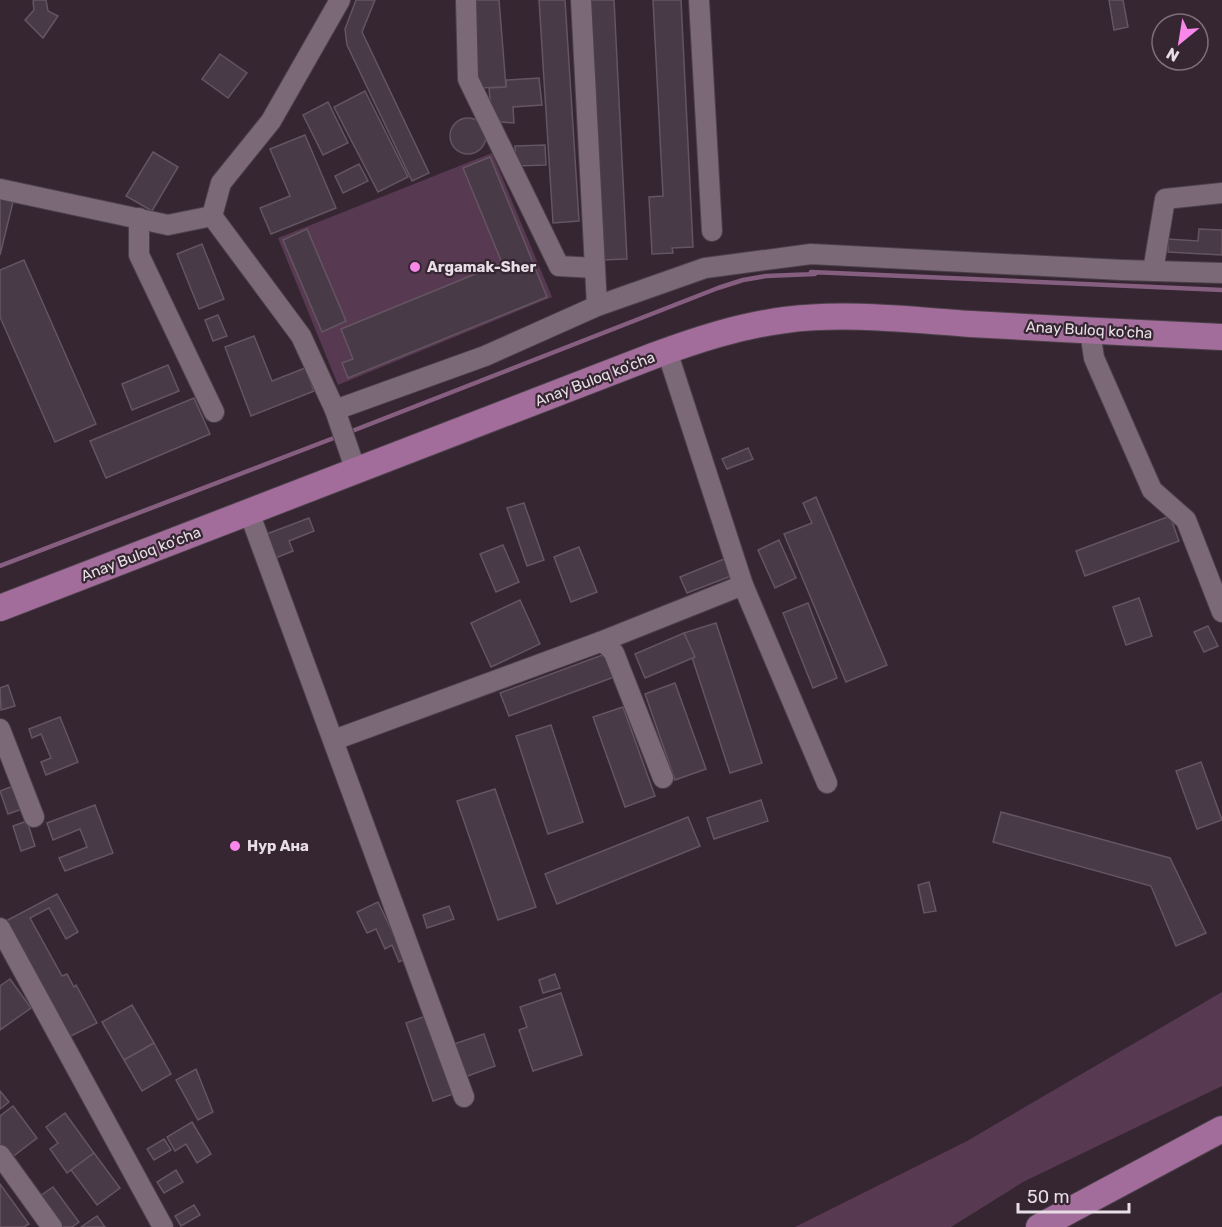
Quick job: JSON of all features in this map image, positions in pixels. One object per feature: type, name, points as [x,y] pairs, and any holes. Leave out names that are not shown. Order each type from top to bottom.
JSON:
[{"type":"main road","name":"Anay Buloq ko'cha","points":[[0,608],[249,512],[352,460],[713,334],[786,320],[863,317],[1222,337]]},
{"type":"main road","points":[[1039,1227],[1222,1129]]},
{"type":"main road","points":[[1074,1227],[1150,1181],[1222,1146]]},
{"type":"street","points":[[212,216],[221,183],[271,121],[340,0]]},
{"type":"street","points":[[466,0],[468,79],[559,266],[595,268]]},
{"type":"street","points":[[581,0],[597,306]]},
{"type":"street","points":[[699,0],[712,231]]},
{"type":"street","points":[[0,189],[168,225],[212,216]]},
{"type":"street","points":[[1153,271],[1165,199],[1222,193]]},
{"type":"street","points":[[212,216],[301,336],[338,419],[352,460]]},
{"type":"street","points":[[139,218],[139,255],[214,412]]},
{"type":"street","points":[[338,419],[597,306],[705,268],[811,254],[1222,273]]},
{"type":"street","points":[[1089,331],[1094,357],[1152,490],[1186,520],[1220,603]]},
{"type":"street","points":[[667,351],[743,585],[827,783]]},
{"type":"street","points":[[249,512],[464,1097]]},
{"type":"street","points":[[334,740],[600,642],[743,585]]},
{"type":"street","points":[[600,642],[607,645],[614,653],[663,778]]},
{"type":"street","points":[[0,729],[34,817]]},
{"type":"street","points":[[0,928],[163,1227]]},
{"type":"street","points":[[0,1155],[52,1227]]},
{"type":"shaded area","name":"Argamak-Sher","points":[[492,153],[552,297],[338,385],[278,238]]},
{"type":"shaded area","points":[[1222,992],[1222,1086],[1023,1182],[951,1227],[795,1227],[967,1141]]},
{"type":"building","points":[[46,0],[48,11],[58,16],[43,38],[25,20],[34,10],[33,1]]},
{"type":"building","points":[[356,0],[375,0],[362,32],[429,173],[412,181],[347,45],[345,29]]},
{"type":"building","points":[[473,0],[499,0],[506,87],[477,88]]},
{"type":"building","points":[[539,0],[565,0],[579,221],[553,223]]},
{"type":"building","points":[[589,0],[614,0],[627,259],[601,260]]},
{"type":"building","points":[[653,0],[681,0],[693,247],[672,248],[673,253],[652,254],[649,197],[663,196]]},
{"type":"building","points":[[1109,0],[1123,0],[1128,27],[1114,30]]},
{"type":"building","points":[[220,54],[247,73],[228,98],[202,79]]},
{"type":"building","points":[[539,78],[542,105],[513,107],[514,123],[501,122],[491,111],[489,88],[506,87],[506,80]]},
{"type":"building","points":[[365,91],[408,177],[378,192],[334,107]]},
{"type":"building","points":[[328,102],[348,143],[323,155],[303,115]]},
{"type":"building","points":[[468,118],[481,123],[486,136],[481,149],[468,154],[455,149],[450,136],[455,123]]},
{"type":"building","points":[[305,135],[336,208],[271,234],[260,208],[290,196],[270,149]]},
{"type":"building","points":[[545,145],[546,165],[516,166],[515,146]]},
{"type":"building","points":[[153,152],[178,167],[152,211],[126,196]]},
{"type":"building","points":[[490,157],[547,297],[348,378],[342,363],[353,359],[341,329],[502,263],[463,168]]},
{"type":"building","points":[[359,164],[368,181],[343,193],[335,176]]},
{"type":"building","points":[[0,199],[13,202],[0,255]]},
{"type":"building","points":[[307,229],[346,321],[322,332],[283,240]]},
{"type":"building","points":[[1199,229],[1222,230],[1222,255],[1168,252],[1168,239],[1198,241]]},
{"type":"building","points":[[202,244],[224,299],[199,309],[177,254]]},
{"type":"building","points":[[24,260],[96,424],[55,442],[0,317],[0,270]]},
{"type":"building","points":[[218,315],[227,336],[213,341],[205,320]]},
{"type":"building","points":[[254,336],[272,381],[305,368],[314,391],[251,416],[225,347]]},
{"type":"building","points":[[168,365],[179,391],[132,410],[122,384]]},
{"type":"building","points":[[194,398],[210,434],[106,478],[90,441]]},
{"type":"building","points":[[748,448],[753,459],[727,469],[722,459]]},
{"type":"building","points":[[816,497],[887,665],[846,682],[784,534],[812,523],[803,503]]},
{"type":"building","points":[[524,503],[544,560],[527,566],[507,508]]},
{"type":"building","points":[[1170,516],[1179,541],[1085,576],[1076,551]]},
{"type":"building","points":[[309,518],[314,531],[289,541],[293,551],[273,559],[264,535]]},
{"type":"building","points":[[779,540],[796,578],[775,588],[758,550]]},
{"type":"building","points":[[503,545],[519,582],[496,592],[480,554]]},
{"type":"building","points":[[579,547],[597,592],[571,602],[554,557]]},
{"type":"building","points":[[724,559],[731,576],[687,593],[680,577]]},
{"type":"building","points":[[1139,598],[1152,636],[1126,645],[1113,607]]},
{"type":"building","points":[[520,600],[540,644],[491,667],[471,623]]},
{"type":"building","points":[[808,603],[837,678],[813,688],[783,613]]},
{"type":"building","points":[[716,623],[762,763],[730,773],[684,633]]},
{"type":"building","points":[[1208,626],[1218,646],[1204,652],[1194,632]]},
{"type":"building","points":[[684,633],[695,657],[645,678],[635,654]]},
{"type":"building","points":[[605,654],[614,677],[509,716],[500,693]]},
{"type":"building","points":[[675,683],[706,769],[675,780],[645,694]]},
{"type":"building","points":[[8,685],[15,706],[1,710],[0,688]]},
{"type":"building","points":[[623,707],[655,796],[625,807],[593,717]]},
{"type":"building","points":[[60,717],[78,762],[46,775],[41,762],[51,758],[41,734],[32,738],[29,729]]},
{"type":"building","points":[[551,725],[583,822],[548,834],[516,736]]},
{"type":"building","points":[[1201,762],[1222,820],[1197,829],[1176,771]]},
{"type":"building","points":[[13,786],[22,809],[8,814],[0,791]]},
{"type":"building","points":[[495,789],[536,907],[498,920],[457,801]]},
{"type":"building","points":[[761,800],[768,821],[714,839],[707,818]]},
{"type":"building","points":[[95,805],[113,853],[65,871],[59,858],[87,847],[80,829],[53,840],[47,823]]},
{"type":"building","points":[[1001,812],[1170,858],[1206,933],[1176,946],[1151,886],[993,842]]},
{"type":"building","points":[[688,817],[700,846],[557,904],[545,874]]},
{"type":"building","points":[[27,821],[35,846],[21,851],[13,826]]},
{"type":"building","points":[[929,882],[936,911],[924,913],[918,885]]},
{"type":"building","points":[[57,894],[78,932],[66,939],[49,908],[30,918],[62,976],[67,974],[74,987],[76,985],[97,1023],[67,1038],[4,922]]},
{"type":"building","points":[[378,902],[397,941],[411,956],[399,962],[392,945],[385,949],[376,929],[367,933],[357,912]]},
{"type":"building","points":[[449,906],[454,919],[427,928],[423,915]]},
{"type":"building","points":[[555,974],[560,988],[543,993],[539,980]]},
{"type":"building","points":[[10,979],[31,1008],[0,1030],[0,986]]},
{"type":"building","points":[[561,993],[582,1055],[533,1071],[519,1030],[527,1027],[520,1007]]},
{"type":"building","points":[[132,1005],[154,1043],[124,1060],[102,1022]]},
{"type":"building","points":[[429,1015],[456,1093],[433,1101],[406,1023]]},
{"type":"building","points":[[484,1034],[495,1066],[465,1077],[454,1044]]},
{"type":"building","points":[[154,1043],[171,1074],[142,1091],[124,1060]]},
{"type":"building","points":[[196,1069],[213,1112],[198,1120],[176,1080]]},
{"type":"building","points":[[0,1091],[9,1102],[0,1109]]},
{"type":"building","points":[[13,1106],[37,1138],[11,1158],[0,1144],[0,1116]]},
{"type":"building","points":[[65,1113],[94,1153],[67,1173],[50,1149],[58,1143],[46,1127]]},
{"type":"building","points":[[192,1122],[211,1154],[197,1163],[186,1144],[175,1151],[167,1137]]},
{"type":"building","points":[[164,1139],[171,1150],[154,1160],[147,1149]]},
{"type":"building","points":[[94,1153],[120,1188],[97,1205],[71,1170]]},
{"type":"building","points":[[176,1170],[183,1182],[164,1193],[157,1182]]},
{"type":"building","points":[[0,1184],[29,1224],[24,1227],[0,1227]]},
{"type":"building","points":[[53,1187],[79,1222],[72,1227],[63,1227],[40,1196]]},
{"type":"building","points":[[194,1205],[200,1215],[181,1226],[175,1216]]},
{"type":"building","points":[[97,1216],[105,1227],[81,1227]]},
{"type":"waterway","points":[[347,433],[718,288],[766,276],[815,274],[811,272],[1222,290]]},
{"type":"waterway","points":[[0,566],[339,436]]},
{"type":"place","name":"Argamak-Sher","points":[[415,267]]},
{"type":"place","name":"Нур Ана","points":[[235,846]]}]
